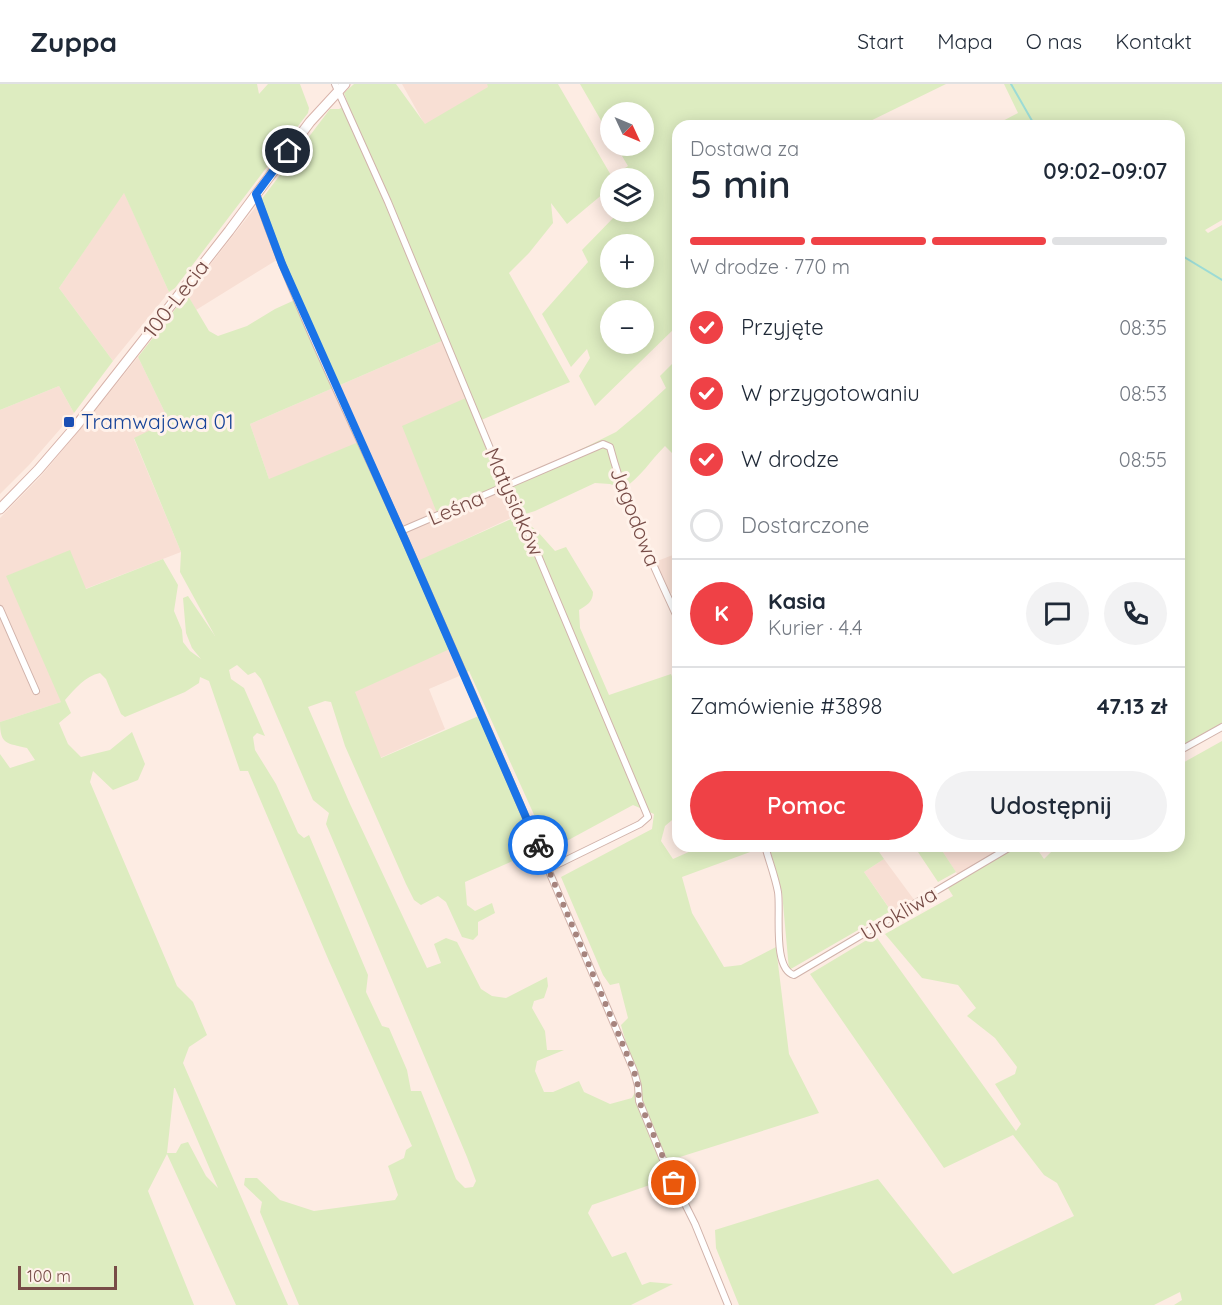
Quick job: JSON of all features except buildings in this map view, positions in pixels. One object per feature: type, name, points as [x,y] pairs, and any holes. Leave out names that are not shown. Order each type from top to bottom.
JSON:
[{"type":"street","name":"100-Lecia","points":[[0,509],[76,426],[222,240],[336,88],[345,84]]},
{"type":"street","name":"Matysiaków","points":[[336,88],[388,202],[518,516],[524,522],[648,817],[640,824],[548,869]]},
{"type":"street","points":[[256,194],[282,264],[401,531],[634,1071],[639,1101],[664,1162],[695,1224],[728,1305]]},
{"type":"street","name":"Leśna","points":[[401,531],[603,444],[610,447]]},
{"type":"street","name":"Jagodowa","points":[[610,447],[622,489],[672,607]]},
{"type":"street","points":[[0,609],[36,691]]},
{"type":"street","points":[[1185,748],[1222,727]]},
{"type":"street","name":"Urokliwa","points":[[767,852],[778,893],[781,958],[785,970],[794,975],[1002,852]]},
{"type":"shaded area","points":[[402,84],[487,84],[489,87],[425,125]]},
{"type":"shaded area","points":[[124,192],[169,292],[113,361],[59,288]]},
{"type":"shaded area","points":[[258,204],[280,258],[196,310],[187,294]]},
{"type":"shaded area","points":[[444,340],[515,516],[415,563],[269,479],[250,424]]},
{"type":"shaded area","points":[[138,357],[169,421],[134,439],[181,552],[85,589],[61,702],[0,722],[0,518],[41,476]]},
{"type":"shaded area","points":[[59,386],[74,413],[29,465],[0,494],[0,410]]},
{"type":"shaded area","points":[[672,555],[672,593],[667,595],[652,563]]},
{"type":"shaded area","points":[[452,647],[464,674],[429,689],[445,729],[380,758],[354,692]]},
{"type":"shaded area","points":[[943,852],[1002,852],[959,877]]},
{"type":"shaded area","points":[[884,859],[915,901],[894,915],[864,872]]},
{"type":"green space","points":[[0,84],[257,84],[259,94],[268,84],[300,84],[309,108],[308,113],[175,288],[169,292],[124,193],[59,288],[113,361],[74,413],[59,386],[0,410]]},
{"type":"green space","points":[[354,84],[396,84],[425,124],[488,87],[487,84],[558,84],[607,168],[600,168],[600,196],[567,224],[551,203],[553,223],[529,253],[509,273],[570,382],[479,421],[507,486],[616,432],[666,388],[660,376],[672,364],[672,453],[665,446],[623,489],[610,484],[595,483],[519,516],[555,551],[566,547],[593,592],[591,601],[579,610],[580,628],[609,695],[671,674],[672,820],[665,826],[661,841],[673,859],[689,852],[750,852],[682,877],[692,913],[724,967],[741,965],[776,947],[789,1054],[819,1113],[664,1162],[670,1178],[592,1205],[588,1213],[612,1257],[626,1252],[642,1285],[650,1282],[673,1284],[631,1305],[299,1305],[260,1212],[262,1202],[244,1185],[245,1178],[257,1178],[280,1200],[314,1211],[395,1200],[398,1195],[388,1166],[404,1158],[406,1150],[412,1146],[329,961],[248,771],[240,771],[209,681],[200,677],[199,683],[185,692],[125,717],[121,714],[106,679],[100,673],[85,680],[65,700],[71,713],[59,723],[68,744],[81,757],[110,750],[132,732],[145,764],[138,780],[113,790],[93,771],[90,782],[177,986],[193,1002],[207,1035],[189,1047],[183,1063],[288,1305],[236,1305],[167,1154],[148,1191],[194,1305],[0,1305],[0,754],[10,768],[35,760],[27,748],[10,744],[3,739],[0,722],[61,702],[6,576],[70,550],[86,589],[163,559],[178,585],[174,611],[182,630],[183,642],[201,659],[192,648],[186,633],[183,598],[188,596],[215,636],[180,572],[181,552],[134,438],[169,421],[138,357],[187,294],[209,331],[218,336],[247,326],[297,299],[258,204],[330,109],[339,109],[348,104],[344,93]],"holes":[[[444,340],[468,397],[402,426],[437,513],[506,486],[518,516],[415,562],[361,441],[269,479],[250,424]],[[452,648],[464,674],[469,671],[550,850],[633,805],[654,814],[652,829],[561,877],[603,975],[610,985],[619,983],[628,1018],[621,1025],[638,1086],[632,1098],[610,1104],[584,1092],[579,1081],[553,1092],[544,1092],[535,1071],[537,1061],[564,1050],[547,1050],[545,1031],[532,1008],[534,1001],[544,998],[548,986],[547,977],[506,998],[492,996],[481,989],[457,942],[446,938],[434,944],[441,963],[427,968],[350,804],[308,707],[325,701],[331,702],[345,746],[414,900],[421,905],[438,896],[446,902],[462,937],[473,940],[478,935],[478,922],[495,913],[492,903],[475,911],[467,905],[465,882],[531,853],[542,855],[481,715],[381,758],[355,692]],[[237,665],[248,675],[255,672],[261,679],[313,800],[329,813],[326,824],[467,1157],[476,1181],[473,1187],[465,1188],[456,1179],[421,1091],[411,1091],[407,1070],[389,1028],[382,1026],[366,992],[368,975],[309,835],[304,838],[298,833],[276,784],[255,750],[253,737],[257,733],[265,736],[244,688],[231,679],[229,670]],[[175,1088],[218,1188],[206,1176],[188,1142],[181,1144],[176,1153],[167,1153]]]},
{"type":"green space","points":[[580,84],[946,84],[872,120],[672,120],[672,331],[654,348],[654,300],[600,300],[600,354],[648,354],[595,406],[579,376],[590,358],[587,349],[571,367],[542,314],[588,262],[582,250],[609,222],[654,222],[654,168],[625,168],[628,166],[622,156],[654,156],[654,102],[600,102],[600,119]]},
{"type":"green space","points":[[1004,84],[1222,84],[1222,220],[1205,230],[1208,233],[1222,225],[1222,723],[1185,744],[1185,120],[1005,120],[1018,113]]},
{"type":"green space","points":[[1222,741],[1222,1305],[1174,1305],[1182,1300],[1180,1292],[1154,1305],[739,1305],[716,1248],[715,1230],[878,1179],[953,1274],[1074,1216],[1057,1183],[1044,1175],[1013,1135],[944,1168],[810,974],[875,935],[1016,1131],[1021,1124],[995,1084],[1015,1074],[1017,1067],[995,1038],[967,1016],[976,1008],[958,985],[922,978],[885,934],[953,896],[946,885],[1004,852],[1039,852],[1044,859],[1051,852],[1185,852],[1185,762]]},
{"type":"green space","points":[[771,852],[879,852],[884,859],[864,872],[891,911],[789,970],[782,892]]},
{"type":"green space","points":[[918,852],[943,852],[956,872],[938,882]]},
{"type":"waterway","points":[[1011,84],[1032,120]]},
{"type":"waterway","points":[[1185,258],[1222,280]]},
{"type":"way so far","points":[[538,845],[634,1071],[639,1101],[674,1183]]},
{"type":"place","name":"Tramwajowa 01","points":[[69,422]]},
{"type":"route","points":[[288,151],[256,194],[265,222],[538,845]]}]
